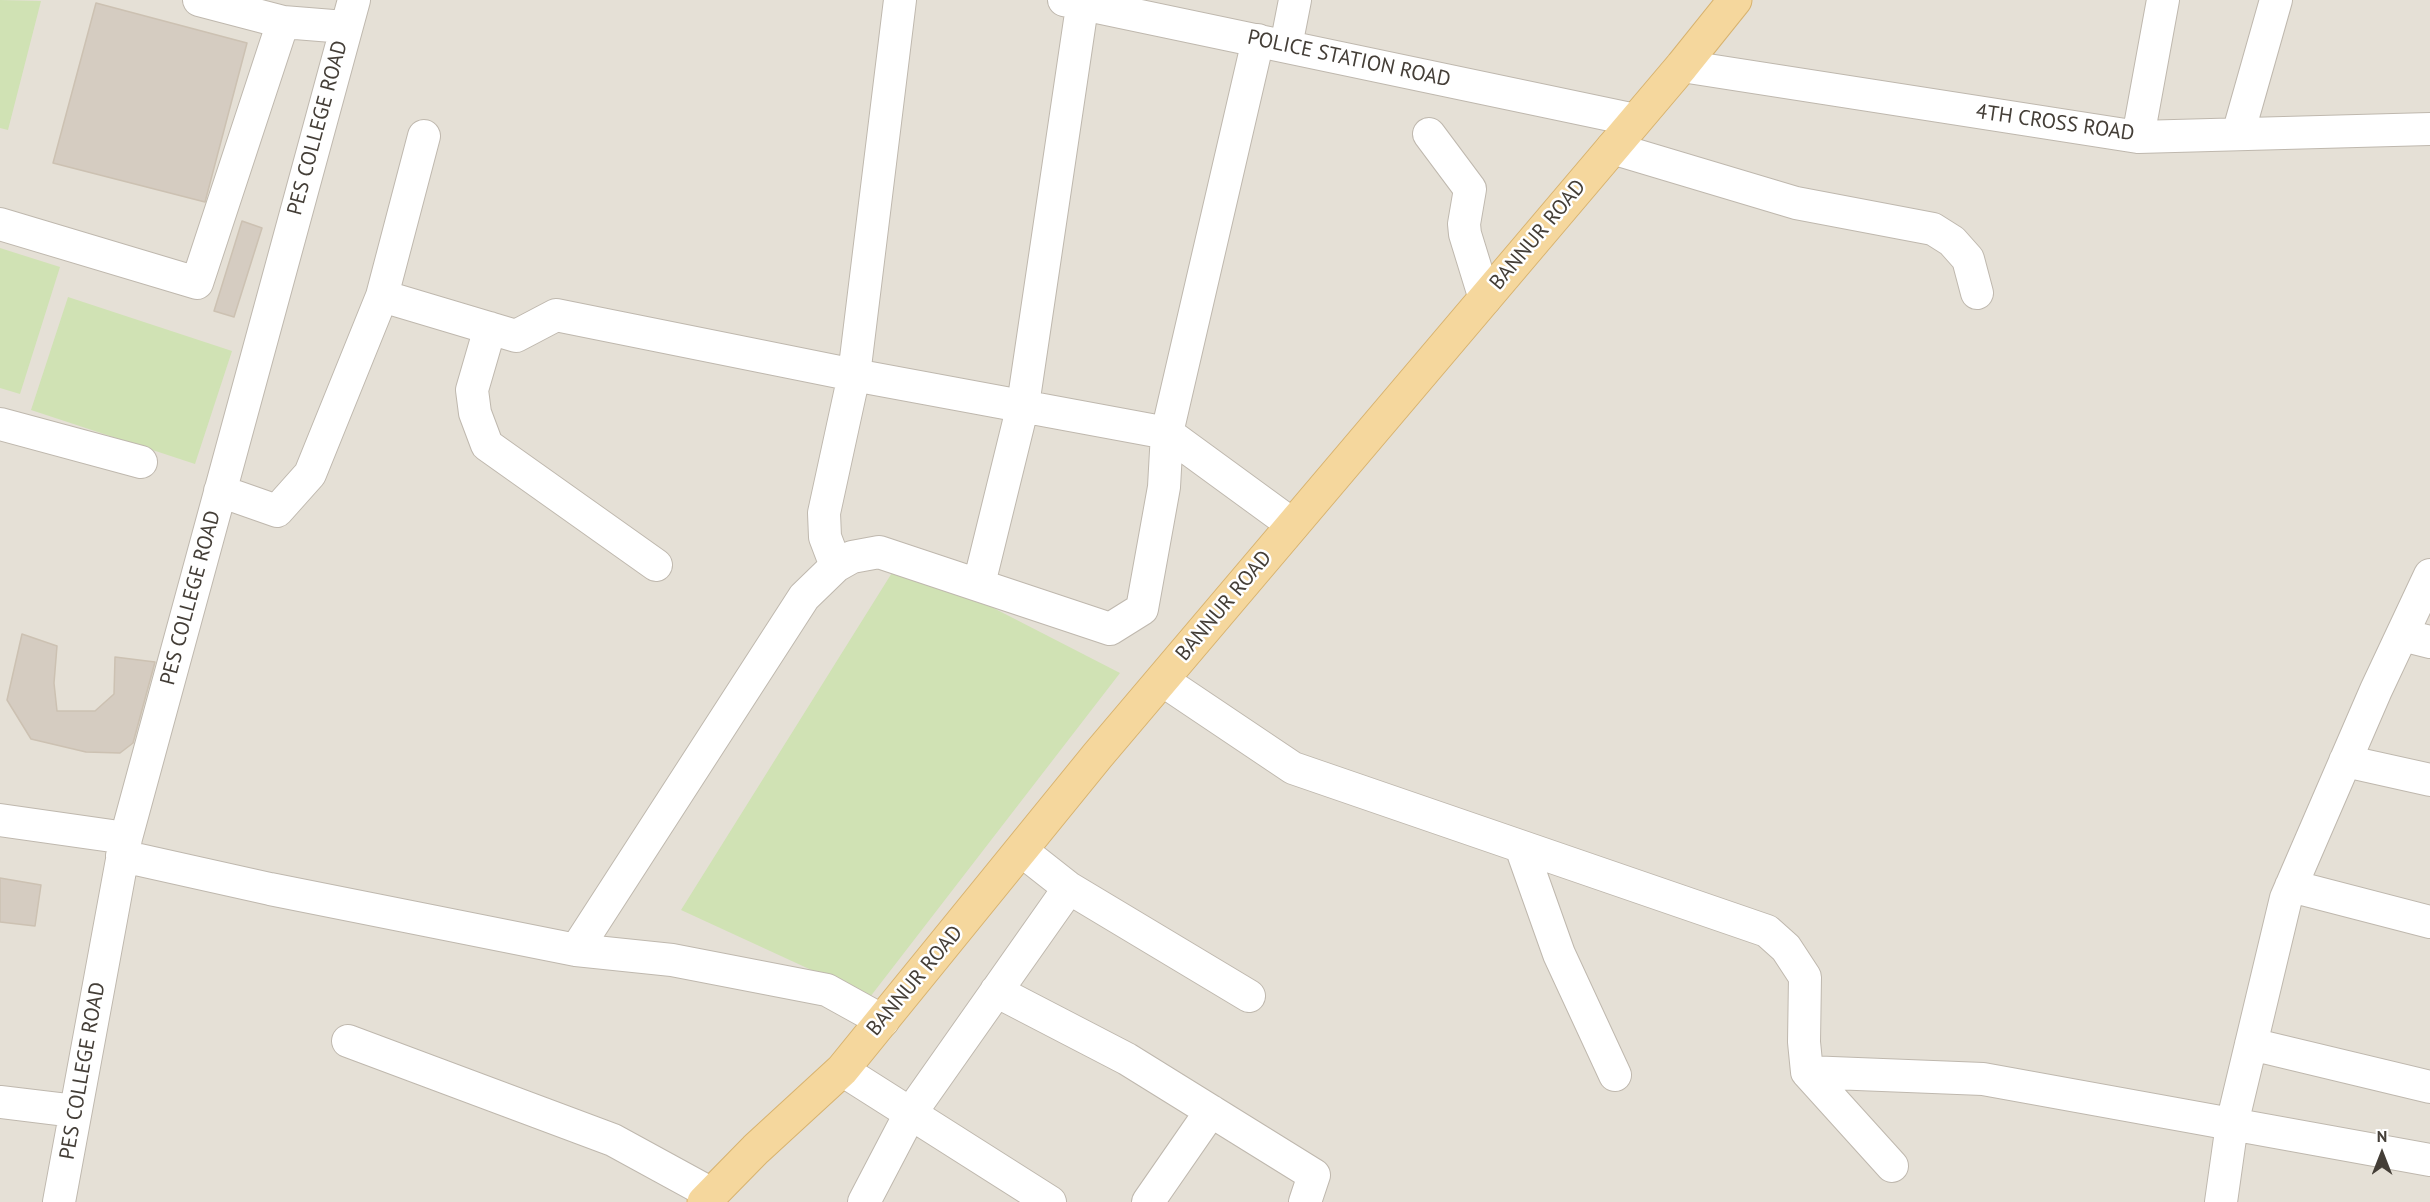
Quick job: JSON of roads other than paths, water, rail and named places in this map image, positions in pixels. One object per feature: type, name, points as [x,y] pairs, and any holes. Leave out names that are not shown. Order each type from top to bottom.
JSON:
[{"type":"main road","name":"BANNUR ROAD","points":[[707,1198],[842,1070],[1162,680],[1682,66],[1735,0]]},
{"type":"street","points":[[199,0],[283,22],[349,13]]},
{"type":"street","points":[[836,566],[825,537],[824,513],[854,375],[900,0]]},
{"type":"street","points":[[576,950],[804,597],[836,566],[852,557],[879,552],[1110,629],[1142,609],[1164,487],[1167,433],[1272,43],[1295,0]]},
{"type":"street","points":[[2138,137],[2163,0]]},
{"type":"street","points":[[2238,134],[2276,0]]},
{"type":"street","points":[[979,584],[1023,405],[1076,2]]},
{"type":"street","name":"POLICE STATION ROAD","points":[[1076,2],[1635,120]]},
{"type":"street","name":"PES COLLEGE ROAD","points":[[59,1202],[124,847],[349,13]]},
{"type":"street","points":[[0,224],[197,284],[283,22]]},
{"type":"street","name":"4TH CROSS ROAD","points":[[1682,66],[2138,137],[2430,129]]},
{"type":"street","points":[[1429,134],[1470,189],[1464,224],[1465,234],[1485,298]]},
{"type":"street","points":[[220,491],[277,510],[310,474],[382,296],[424,136]]},
{"type":"street","points":[[1612,148],[1796,204],[1933,229],[1952,241],[1968,259],[1977,293]]},
{"type":"street","points":[[382,296],[516,336],[556,315],[854,375],[1167,433],[1293,525]]},
{"type":"street","points":[[490,328],[472,390],[475,413],[488,444],[656,565]]},
{"type":"street","points":[[0,424],[141,462]]},
{"type":"street","points":[[2221,1202],[2232,1124],[2286,898],[2345,761],[2416,638],[2430,575]]},
{"type":"street","points":[[1162,680],[1293,768],[1767,931],[1786,948],[1805,977],[1804,1042],[1808,1072],[1892,1166]]},
{"type":"street","points":[[2345,761],[2430,780]]},
{"type":"street","points":[[0,820],[124,847],[270,889],[576,950],[672,960],[827,990],[883,1020]]},
{"type":"street","points":[[1521,847],[1559,954],[1615,1075]]},
{"type":"street","points":[[1022,850],[1069,888],[1249,996]]},
{"type":"street","points":[[2291,886],[2430,922]]},
{"type":"street","points":[[864,1202],[910,1114],[1069,888]]},
{"type":"street","points":[[996,991],[1127,1059],[1314,1175],[1305,1202]]},
{"type":"street","points":[[348,1041],[612,1140],[707,1198]]},
{"type":"street","points":[[2251,1044],[2430,1087]]},
{"type":"street","points":[[842,1070],[1050,1202]]},
{"type":"street","points":[[1808,1072],[1983,1079],[2430,1160]]},
{"type":"street","points":[[0,1102],[75,1111]]},
{"type":"street","points":[[1148,1202],[1211,1111]]}]
